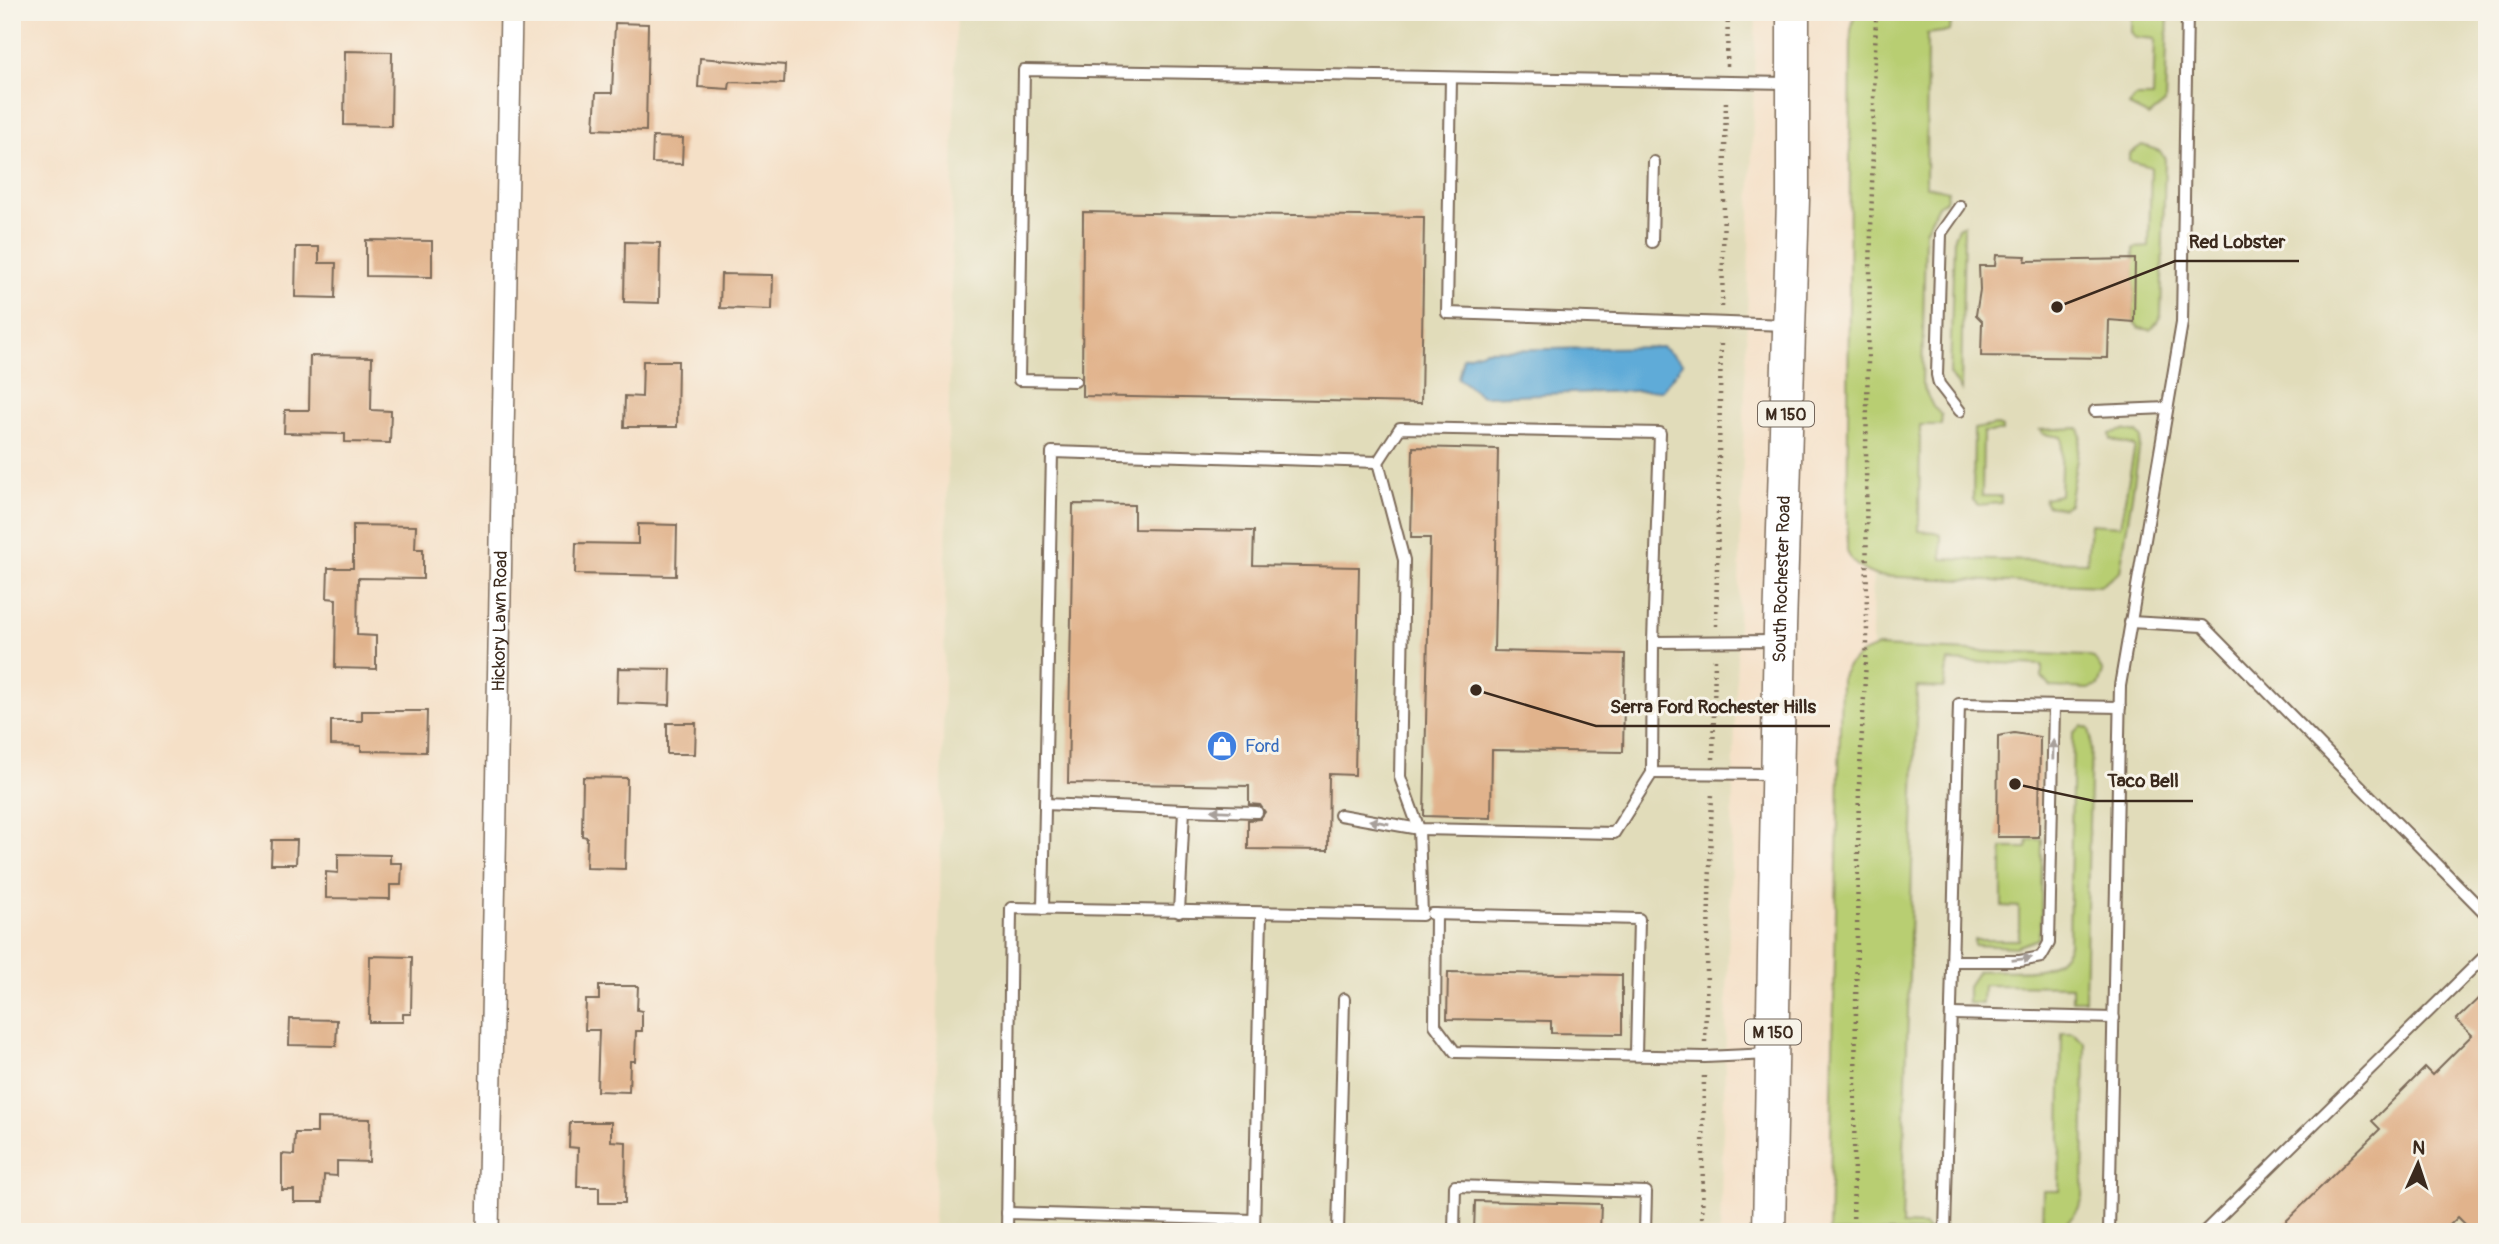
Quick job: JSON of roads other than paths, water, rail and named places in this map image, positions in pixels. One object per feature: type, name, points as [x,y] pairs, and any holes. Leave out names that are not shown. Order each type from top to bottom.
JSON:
[{"type":"main road","name":"South Rochester Road","points":[[1769,1232],[1789,325],[1793,12]]},
{"type":"street","name":"Hickory Lawn Road","points":[[488,1232],[511,12]]},
{"type":"lane","points":[[2109,1232],[2120,707],[2130,622],[2182,323],[2187,12]]},
{"type":"lane","points":[[1075,381],[1019,380],[1024,70],[1793,83]]},
{"type":"lane","points":[[1451,78],[1447,313],[1789,325]]},
{"type":"lane","points":[[1652,242],[1654,162]]},
{"type":"lane","points":[[1960,206],[1948,219],[1941,233],[1937,375],[1939,384],[1960,411]]},
{"type":"lane","points":[[2095,411],[2167,408]]},
{"type":"lane","points":[[1340,815],[1419,829],[1614,833],[1652,773],[1660,433],[1400,428],[1378,462],[1404,560],[1400,777],[1419,829],[1422,915]]},
{"type":"lane","points":[[1044,909],[1052,453],[1378,462]]},
{"type":"lane","points":[[2130,622],[2203,626],[2487,915]]},
{"type":"lane","points":[[1653,642],[1780,641]]},
{"type":"lane","points":[[1945,1232],[1959,704],[2120,707]]},
{"type":"lane","points":[[1954,961],[2020,961],[2041,957],[2049,943],[2054,706]]},
{"type":"lane","points":[[1652,773],[1779,774]]},
{"type":"lane","points":[[1045,804],[1257,812]]},
{"type":"lane","points":[[1180,912],[1184,810]]},
{"type":"lane","points":[[1007,1232],[1011,908],[1639,919],[1636,1055]]},
{"type":"lane","points":[[1007,1213],[1254,1226],[1261,914]]},
{"type":"lane","points":[[1436,914],[1435,1025],[1455,1052],[1773,1054]]},
{"type":"lane","points":[[2204,1232],[2487,954]]},
{"type":"lane","points":[[1338,1232],[1344,999]]},
{"type":"lane","points":[[1952,1014],[2114,1018]]},
{"type":"lane","points":[[1454,1232],[1455,1186],[1646,1192],[1645,1232]]},
{"type":"water","points":[[1662,347],[1683,363],[1662,390],[1482,396],[1458,378],[1463,357],[1486,350]]},
{"type":"place","name":"Red Lobster","points":[[2057,307]]},
{"type":"place","name":"Serra Ford Rochester Hills","points":[[1476,690]]},
{"type":"place","name":"Ford","points":[[1222,746]]},
{"type":"place","name":"Taco Bell","points":[[2015,784]]}]
